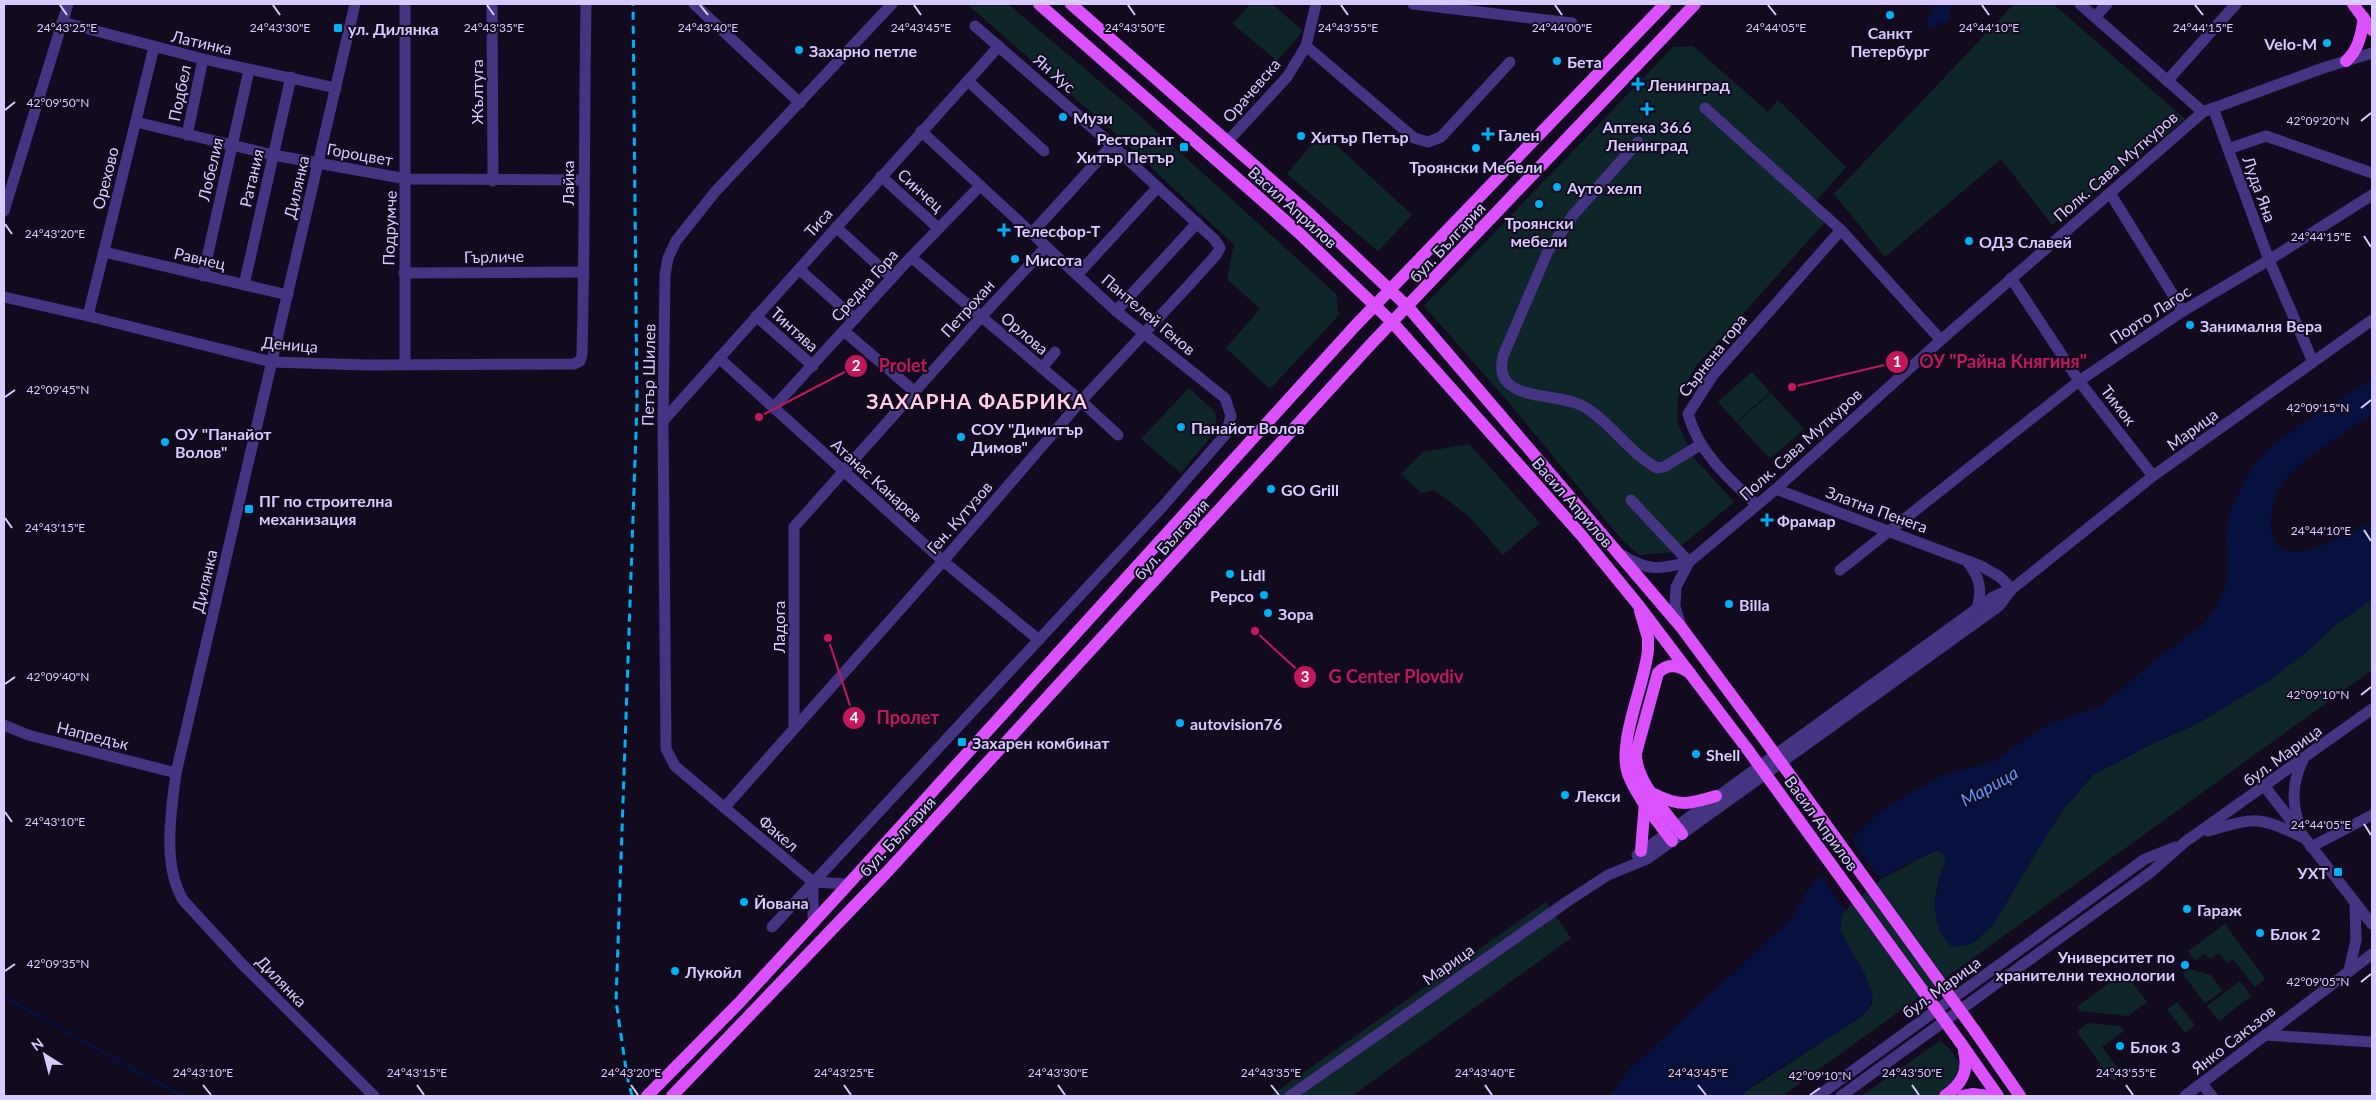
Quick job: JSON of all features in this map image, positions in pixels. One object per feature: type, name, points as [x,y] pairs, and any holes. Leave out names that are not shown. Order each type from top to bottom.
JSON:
[{"type":"main road","name":"Васил Априлов","points":[[1039,4],[1298,232],[1393,323],[1574,527],[1693,675],[1998,1096]]},
{"type":"main road","name":"Васил Априлов","points":[[1071,4],[1228,141],[1408,307],[1681,627],[1975,1030],[2020,1096]]},
{"type":"main road","name":"бул. България","points":[[647,1096],[732,1010],[849,884],[1374,305],[1665,4]]},
{"type":"main road","name":"бул. България","points":[[672,1096],[887,872],[1372,343],[1695,4]]},
{"type":"main road","points":[[2353,4],[2372,30]]},
{"type":"main road","points":[[2346,61],[2353,54],[2360,41],[2364,18]]},
{"type":"main road","points":[[1639,606],[1648,638],[1648,655],[1625,755],[1628,773],[1674,833]]},
{"type":"main road","points":[[1641,850],[1649,798],[1639,774],[1636,759],[1637,748],[1656,676],[1661,670],[1672,666],[1680,667],[1693,675]]},
{"type":"main road","points":[[1041,671],[1057,686]]},
{"type":"main road","points":[[1649,798],[1683,804],[1716,796]]},
{"type":"main road","points":[[1945,1096],[1960,1083],[1966,1070],[1967,1062],[1961,1044]]},
{"type":"main road","points":[[1963,1096],[1973,1094],[1988,1096]]},
{"type":"street","points":[[4,211],[68,4]]},
{"type":"street","name":"Дилянка","points":[[355,4],[176,773],[171,814],[173,872],[183,900],[241,963],[374,1096]]},
{"type":"street","name":"Подрумче","points":[[405,4],[407,179],[404,273],[405,364]]},
{"type":"street","name":"Жълтуга","points":[[492,4],[493,181]]},
{"type":"street","name":"Лайка","points":[[580,362],[582,355],[584,272],[583,180],[586,4]]},
{"type":"street","points":[[694,4],[800,103]]},
{"type":"street","name":"Петър Шилев","points":[[724,808],[675,766],[666,749],[663,421],[665,276],[668,258],[676,241],[716,192],[892,4]]},
{"type":"street","name":"Орачевска","points":[[1228,141],[1287,77],[1306,46],[1316,4]]},
{"type":"street","points":[[1413,4],[1475,8],[1572,23]]},
{"type":"street","points":[[2080,4],[2167,81],[2208,110]]},
{"type":"street","points":[[2095,17],[2107,4]]},
{"type":"street","points":[[2167,81],[2236,4]]},
{"type":"street","name":"Латинка","points":[[62,22],[203,59],[336,88]]},
{"type":"street","name":"Ян Хус","points":[[975,26],[1112,145],[1215,240],[1220,248]]},
{"type":"street","name":"Тиса","points":[[663,421],[999,46]]},
{"type":"street","points":[[1306,46],[1414,138],[1428,142],[1441,137],[1510,62]]},
{"type":"street","name":"Орехово","points":[[88,316],[154,47]]},
{"type":"street","name":"Полк. Сава Муткуров","points":[[1689,562],[1776,489],[2011,278],[2208,110],[2372,53]]},
{"type":"street","name":"Подбел","points":[[187,135],[203,59]]},
{"type":"street","name":"Лобелия","points":[[203,276],[249,70]]},
{"type":"street","name":"Ратания","points":[[244,285],[291,77]]},
{"type":"street","points":[[968,81],[1044,151]]},
{"type":"street","points":[[1705,108],[1840,230],[1941,340]]},
{"type":"street","name":"Луда Яна","points":[[2208,110],[2228,149],[2269,260],[2313,362]]},
{"type":"street","name":"Гороцвет","points":[[136,122],[273,155],[407,179],[493,181],[583,180]]},
{"type":"street","name":"Пантелей Генов","points":[[921,131],[979,187],[1116,311],[1225,398]]},
{"type":"street","points":[[2228,149],[2266,136],[2372,174]]},
{"type":"street","points":[[1638,142],[1574,214],[1548,250],[1503,356],[1501,367],[1503,378],[1510,385],[1520,390],[1571,401],[1591,411],[1657,468],[1664,467],[1700,445]]},
{"type":"street","points":[[1032,233],[1112,145]]},
{"type":"street","name":"Синчец","points":[[881,176],[938,228]]},
{"type":"street","name":"Средна Гора","points":[[774,408],[911,257],[979,187]]},
{"type":"street","points":[[1078,275],[1158,187]]},
{"type":"street","points":[[2110,193],[2183,311]]},
{"type":"street","name":"Порто Лагос","points":[[1840,570],[1888,530],[2079,381],[2183,311],[2269,260],[2372,195]]},
{"type":"street","points":[[1116,311],[1197,223]]},
{"type":"street","points":[[836,227],[892,278]]},
{"type":"street","name":"Сърнена гора","points":[[1757,505],[1710,459],[1700,445],[1688,414],[1699,394],[1755,325],[1840,230]]},
{"type":"street","name":"Петрохан","points":[[794,527],[1046,247]]},
{"type":"street","name":"Ген. Кутузов","points":[[724,808],[943,561],[1080,401],[1145,333],[1216,255],[1220,248]]},
{"type":"street","name":"Равнец","points":[[104,252],[288,296]]},
{"type":"street","name":"Орлова","points":[[911,257],[1118,435]]},
{"type":"street","points":[[798,269],[855,319]]},
{"type":"street","name":"Гърличе","points":[[404,273],[584,272]]},
{"type":"street","name":"Тимок","points":[[2011,278],[2079,381],[2153,476]]},
{"type":"street","name":"Деница","points":[[4,297],[272,362],[405,364],[574,364],[580,362]]},
{"type":"street","name":"Тинтява","points":[[756,316],[813,366]]},
{"type":"street","name":"Марица","points":[[1628,866],[1641,850],[1674,833],[1999,606],[2012,589],[2153,476],[2372,320]]},
{"type":"street","points":[[844,331],[914,392]]},
{"type":"street","points":[[1042,368],[1055,352]]},
{"type":"street","name":"Атанас Канарев","points":[[718,358],[943,561],[1040,640]]},
{"type":"street","name":"бул. България","points":[[772,927],[1040,640],[1226,434],[1231,416],[1225,398]]},
{"type":"street","name":"Златна Пенега","points":[[1776,489],[1888,530],[1995,573],[2012,589]]},
{"type":"street","points":[[1631,500],[1689,562]]},
{"type":"street","name":"Ладога","points":[[794,527],[794,727]]},
{"type":"street","points":[[1620,554],[1634,563],[1652,569],[1689,562]]},
{"type":"street","points":[[1966,561],[1980,582],[1981,592],[1977,608]]},
{"type":"street","points":[[1681,627],[1675,606],[1676,587],[1689,562]]},
{"type":"street","name":"Марица","points":[[1290,1096],[1568,900],[1608,875],[1647,859],[1716,796],[1977,608],[1993,597],[2012,589]]},
{"type":"street","name":"бул. Марица","points":[[1818,1096],[2145,859],[2197,835],[2265,788],[2372,709]]},
{"type":"street","name":"Напредък","points":[[4,725],[28,735],[176,773]]},
{"type":"street","points":[[2303,759],[2293,790],[2296,813],[2308,843]]},
{"type":"street","points":[[2265,788],[2354,902],[2368,914],[2372,924]]},
{"type":"street","name":"Факел","points":[[724,808],[813,882]]},
{"type":"street","points":[[2308,843],[2372,815]]},
{"type":"street","points":[[2197,835],[2254,820],[2276,824],[2308,843]]},
{"type":"street","name":"бул. Марица","points":[[1841,1096],[2151,872],[2185,842]]},
{"type":"street","points":[[813,922],[813,882],[849,884]]},
{"type":"street","points":[[2349,971],[2356,940],[2354,902]]},
{"type":"street","name":"Янко Сакъзов","points":[[2185,1096],[2372,954]]},
{"type":"street","points":[[2265,1036],[2372,1042]]},
{"type":"street","points":[[2202,1084],[2212,1096]]},
{"type":"green space","points":[[967,4],[1008,4],[1130,107],[1336,294],[1339,315],[1270,389],[1226,348],[1260,309],[1227,279],[1234,245],[1108,127]]},
{"type":"green space","points":[[1250,4],[1272,4],[1303,31],[1277,61],[1233,24]]},
{"type":"green space","points":[[2014,4],[2053,4],[2185,119],[2052,225],[2001,159],[1885,257],[1834,194]]},
{"type":"green space","points":[[1693,46],[1768,112],[1778,100],[1846,167],[1810,208],[1825,222],[1697,365],[1678,397],[1677,422],[1694,458],[1734,502],[1674,552],[1639,555],[1622,540],[1506,399],[1424,306],[1673,47]]},
{"type":"green space","points":[[1322,132],[1412,215],[1378,251],[1287,174]]},
{"type":"green space","points":[[1752,372],[1770,392],[1736,422],[1718,402]]},
{"type":"green space","points":[[1189,388],[1215,412],[1217,429],[1181,473],[1141,439]]},
{"type":"green space","points":[[1771,393],[1804,429],[1770,459],[1737,423]]},
{"type":"green space","points":[[1469,444],[1540,523],[1503,555],[1470,517],[1434,490],[1421,493],[1401,474],[1423,452]]},
{"type":"green space","points":[[2372,599],[2372,670],[1782,1096],[1739,1096],[1862,1016],[1872,1004],[1871,989],[1841,932],[1841,920],[1845,909],[1861,892],[1882,878],[1938,851],[1945,856],[1944,866],[1936,891],[1935,907],[1940,928],[1948,943],[1993,925],[2063,810],[2093,775],[2154,743],[2197,724],[2268,681],[2305,653],[2336,625]]},
{"type":"green space","points":[[1546,902],[1571,938],[1352,1096],[1270,1096]]},
{"type":"green space","points":[[2225,924],[2265,979],[2255,987],[2233,959],[2227,963],[2219,953],[2210,959],[2205,953],[2195,961],[2188,951]]},
{"type":"green space","points":[[2185,968],[2211,975],[2222,991],[2205,1003],[2184,976]]},
{"type":"green space","points":[[2124,972],[2147,1002],[2128,1016],[2080,1011],[2077,1007]]},
{"type":"green space","points":[[2240,981],[2251,996],[2219,1021],[2207,1006]]},
{"type":"green space","points":[[2177,1002],[2195,1025],[2185,1033],[2167,1009]]},
{"type":"green space","points":[[2088,1023],[2120,1026],[2124,1031],[2102,1047],[2122,1074],[2113,1081],[2077,1032]]},
{"type":"green space","points":[[1940,1041],[1950,1049],[1960,1065],[1953,1083],[1935,1096],[1861,1096]]},
{"type":"water","points":[[1932,4],[1950,4],[1954,8],[1950,9],[1950,17],[1943,24],[1938,23],[1936,27],[1930,28],[1926,22],[1932,9]]},
{"type":"water","points":[[2372,379],[2372,414],[2314,454],[2284,481],[2275,498],[2271,528],[2276,543],[2285,550],[2298,551],[2331,542],[2372,522],[2372,599],[2336,625],[2305,653],[2268,681],[2197,724],[2154,743],[2093,775],[2063,810],[1993,925],[1976,941],[1968,945],[1952,947],[1944,938],[1939,928],[1935,906],[1936,894],[1945,856],[1938,851],[1889,873],[1859,893],[1848,905],[1842,918],[1841,932],[1866,976],[1873,998],[1869,1009],[1854,1022],[1767,1076],[1739,1096],[1610,1096],[1630,1069],[1786,924],[1796,912],[1805,894],[1842,848],[1879,813],[1941,776],[1994,761],[2048,724],[2103,705],[2153,662],[2202,625],[2217,607],[2228,576],[2226,535],[2230,510],[2251,469],[2269,449],[2297,427]]},
{"type":"pier","points":[[1850,837],[1881,880],[1851,904],[1846,912],[1818,873]]},
{"type":"waterway","points":[[4,997],[182,1096]]},
{"type":"railway","points":[[632,1096],[627,1076],[616,1001],[637,404],[633,4]]},
{"type":"place","name":"Санкт Петербург","points":[[1890,15]]},
{"type":"place","name":"ул. Дилянка","points":[[338,28]]},
{"type":"place","name":"Velo-M","points":[[2327,43]]},
{"type":"place","name":"Захарно петле","points":[[799,50]]},
{"type":"place","name":"Бета","points":[[1557,61]]},
{"type":"place","name":"Ленинград","points":[[1638,84]]},
{"type":"place","name":"Аптека 36.6 Ленинград","points":[[1647,109]]},
{"type":"place","name":"Музи","points":[[1063,117]]},
{"type":"place","name":"Гален","points":[[1488,134]]},
{"type":"place","name":"Хитър Петър","points":[[1301,136]]},
{"type":"place","name":"Ресторант Хитър Петър","points":[[1184,147]]},
{"type":"place","name":"Троянски Мебели","points":[[1476,148]]},
{"type":"place","name":"Ауто хелп","points":[[1557,187]]},
{"type":"place","name":"Троянски мебели","points":[[1539,204]]},
{"type":"place","name":"Телесфор-Т","points":[[1004,230]]},
{"type":"place","name":"ОДЗ Славей","points":[[1969,241]]},
{"type":"place","name":"Мисота","points":[[1015,259]]},
{"type":"place","name":"Занималня Вера","points":[[2190,325]]},
{"type":"place","name":"ОУ \"Райна Княгиня\"","points":[[1792,387]]},
{"type":"place","name":"Prolet","points":[[759,417]]},
{"type":"place","name":"Панайот Волов","points":[[1181,427]]},
{"type":"place","name":"СОУ \"Димитър Димов\"","points":[[961,437]]},
{"type":"place","name":"ОУ \"Панайот Волов\"","points":[[165,442]]},
{"type":"place","name":"GO Grill","points":[[1271,489]]},
{"type":"place","name":"ПГ по строителна механизация","points":[[249,509]]},
{"type":"place","name":"Фрамар","points":[[1767,520]]},
{"type":"place","name":"Lidl","points":[[1230,574]]},
{"type":"place","name":"Pepco","points":[[1264,595]]},
{"type":"place","name":"Billa","points":[[1729,604]]},
{"type":"place","name":"Зора","points":[[1268,613]]},
{"type":"place","name":"G Center Plovdiv","points":[[1255,631]]},
{"type":"place","name":"Пролет","points":[[828,638]]},
{"type":"place","name":"autovision76","points":[[1180,723]]},
{"type":"place","name":"Захарен комбинат","points":[[962,742]]},
{"type":"place","name":"Shell","points":[[1696,754]]},
{"type":"place","name":"Лекси","points":[[1565,795]]},
{"type":"place","name":"УХТ","points":[[2338,872]]},
{"type":"place","name":"Йована","points":[[744,902]]},
{"type":"place","name":"Гараж","points":[[2187,909]]},
{"type":"place","name":"Блок 2","points":[[2260,933]]},
{"type":"place","name":"Университет по хранителни технологии","points":[[2185,965]]},
{"type":"place","name":"Лукойл","points":[[675,971]]},
{"type":"place","name":"Блок 3","points":[[2120,1046]]},
{"type":"district","name":"ЗАХАРНА ФАБРИКА","points":[[977,400]]}]
